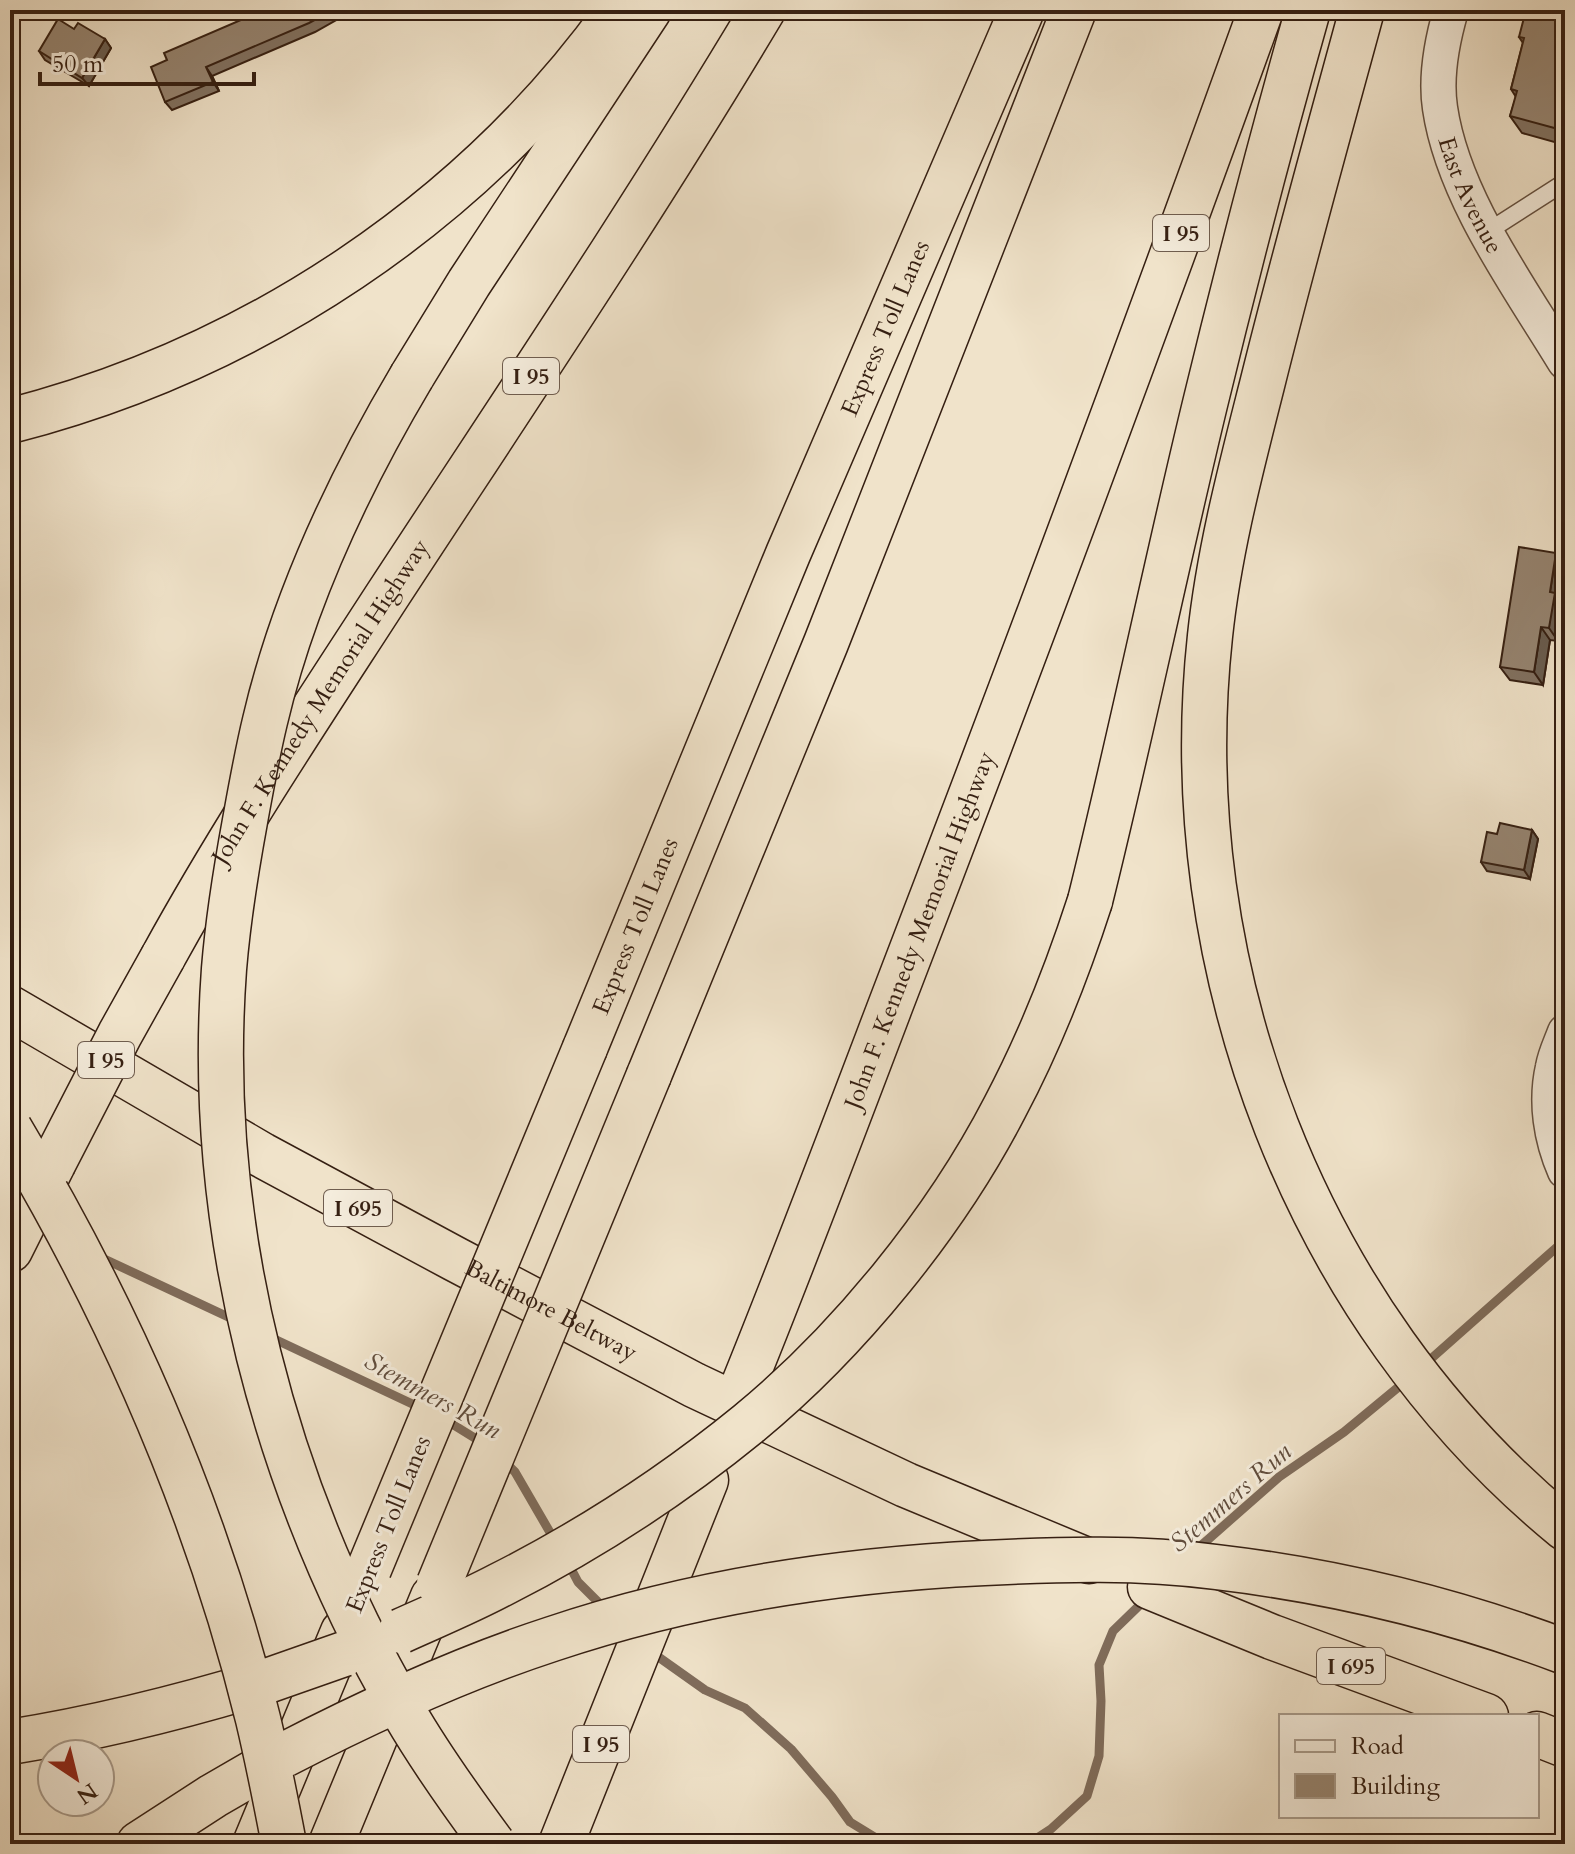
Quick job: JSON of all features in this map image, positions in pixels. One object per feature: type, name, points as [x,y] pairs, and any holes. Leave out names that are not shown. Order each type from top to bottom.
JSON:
[{"type":"highway","points":[[10,421],[113,390],[173,366],[275,316],[327,284],[397,235],[474,171],[545,100],[618,10]]},
{"type":"highway","points":[[493,1844],[406,1716],[353,1618],[310,1518],[279,1428],[254,1338],[232,1214],[223,1122],[224,969],[237,869],[265,719],[296,620],[334,524],[381,429],[412,376],[477,271],[649,10]]},
{"type":"highway","name":"John F. Kennedy Memorial Highway","points":[[10,1250],[98,1075],[213,870],[327,689],[594,280],[763,10]]},
{"type":"highway","name":"Express Toll Lanes","points":[[255,1844],[788,554],[1022,10]]},
{"type":"highway","points":[[331,1844],[832,628],[1074,10]]},
{"type":"highway","name":"John F. Kennedy Memorial Highway","points":[[561,1844],[781,1292],[1078,512],[1261,10]]},
{"type":"highway","points":[[10,1742],[135,1719],[309,1668],[401,1631],[500,1585],[566,1548],[700,1462],[799,1379],[877,1295],[944,1207],[1004,1110],[1028,1061],[1090,901],[1205,404],[1308,10]]},
{"type":"highway","points":[[1362,10],[1287,285],[1225,539],[1205,684],[1208,843],[1213,889],[1222,942],[1262,1090],[1324,1231],[1361,1298],[1413,1370],[1475,1445],[1517,1487],[1565,1528]]},
{"type":"highway","name":"Baltimore Beltway","points":[[10,1008],[262,1155],[682,1378],[906,1485],[1272,1637],[1481,1714]]},
{"type":"highway","points":[[10,1129],[65,1222],[132,1359],[172,1453],[239,1651],[258,1718],[284,1844]]},
{"type":"highway","points":[[139,1844],[284,1755],[461,1672],[552,1639],[642,1613],[719,1594],[848,1573],[1044,1559],[1150,1561],[1215,1567],[1335,1586],[1437,1611],[1565,1652]]},
{"type":"highway","points":[[1539,1735],[1565,1745]]},
{"type":"street","name":"East Avenue","points":[[1451,10],[1439,70],[1440,106],[1455,164],[1487,232],[1565,362]]},
{"type":"street","points":[[1565,1032],[1553,1067],[1550,1097],[1552,1131],[1565,1171]]},
{"type":"lane","points":[[1487,232],[1565,182]]},
{"type":"path","points":[[10,184],[19,186]]},
{"type":"building","points":[[245,10],[333,10],[206,67],[213,82],[165,102],[151,67],[167,60],[164,53],[241,20],[238,13]]},
{"type":"building","points":[[1526,10],[1565,10],[1565,76],[1559,101],[1565,103],[1558,129],[1510,116],[1517,91],[1511,89],[1524,38],[1519,37]]},
{"type":"building","points":[[58,19],[74,29],[78,23],[105,39],[82,78],[39,51]]},
{"type":"building","points":[[1519,547],[1556,553],[1550,592],[1555,593],[1549,628],[1541,627],[1534,672],[1500,667]]},
{"type":"building","points":[[1500,823],[1532,830],[1524,870],[1481,862],[1487,832],[1497,834]]},
{"type":"waterway","name":"Stemmers Run","points":[[1424,1365],[1565,1240]]},
{"type":"waterway","name":"Stemmers Run","points":[[100,1257],[239,1322]]},
{"type":"waterway","name":"Stemmers Run","points":[[270,1337],[423,1409]]},
{"type":"waterway","name":"Stemmers Run","points":[[1195,1551],[1279,1477],[1344,1432],[1407,1380]]},
{"type":"waterway","name":"Stemmers Run","points":[[444,1419],[486,1445]]},
{"type":"waterway","name":"Stemmers Run","points":[[503,1460],[515,1472],[555,1541]]},
{"type":"waterway","name":"Stemmers Run","points":[[567,1561],[578,1582],[604,1608]]},
{"type":"waterway","name":"Stemmers Run","points":[[1028,1844],[1051,1829],[1087,1796],[1099,1756],[1099,1665],[1113,1631],[1147,1598]]},
{"type":"waterway","name":"Stemmers Run","points":[[650,1651],[705,1690],[745,1708],[791,1749],[850,1822],[886,1844]]}]
